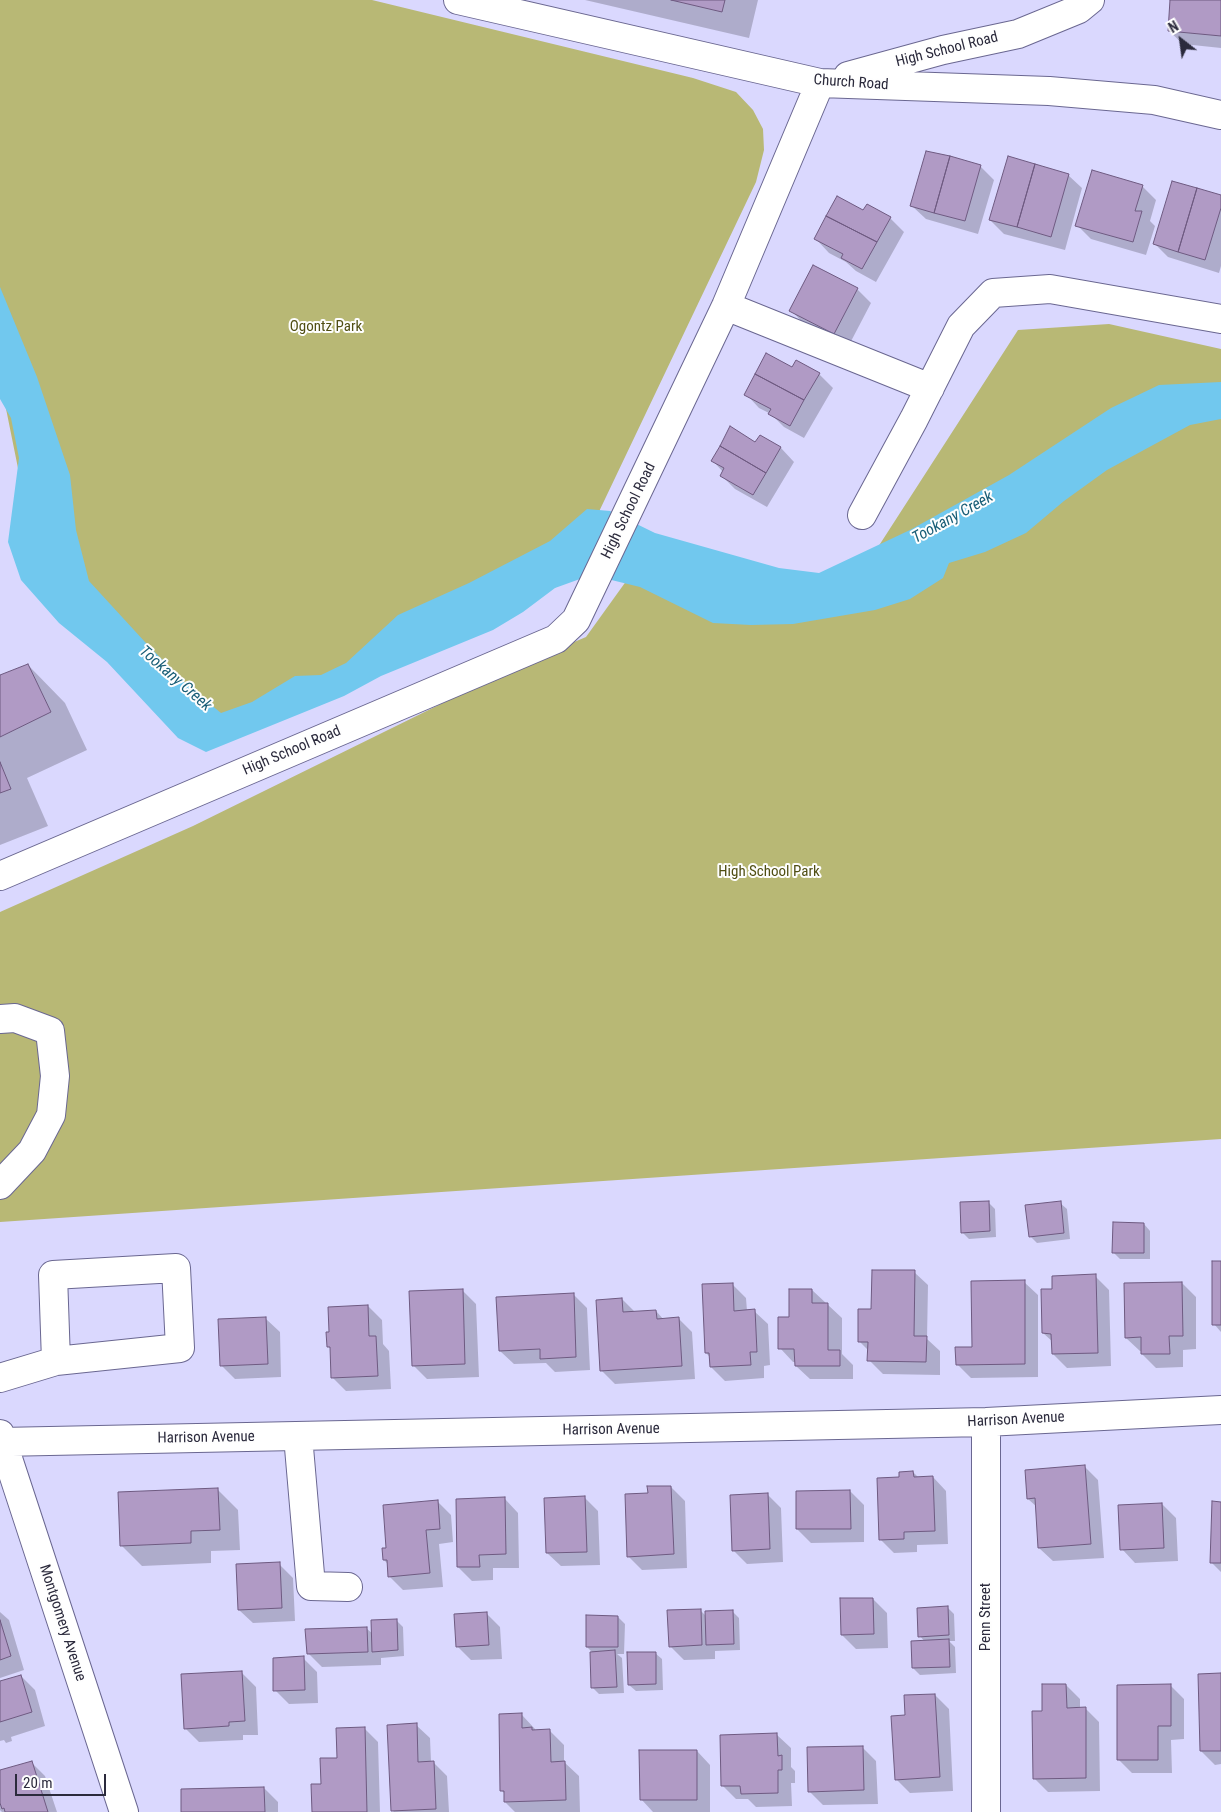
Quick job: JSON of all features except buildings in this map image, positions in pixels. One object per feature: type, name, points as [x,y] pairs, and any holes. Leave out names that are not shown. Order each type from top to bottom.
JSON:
[{"type":"street","name":"Church Road","points":[[458,0],[820,83],[1049,91],[1154,100],[1221,115]]},
{"type":"street","name":"High School Road","points":[[0,876],[556,639],[576,620],[648,471],[726,306],[820,83],[943,50],[1018,34],[1079,9],[1090,0]]},
{"type":"street","points":[[862,515],[961,326],[993,293],[1050,289],[1221,319]]},
{"type":"street","points":[[726,306],[930,388]]},
{"type":"street","points":[[0,1019],[15,1018],[50,1031],[55,1076],[51,1115],[32,1151],[0,1185]]},
{"type":"street","points":[[0,1378],[56,1361],[180,1348],[176,1268],[53,1275],[56,1361]]},
{"type":"street","name":"Harrison Avenue","points":[[1,1439],[298,1436],[986,1422],[1221,1410]]},
{"type":"street","name":"Penn Street","points":[[986,1422],[986,1812]]},
{"type":"street","points":[[298,1436],[311,1586],[348,1587]]},
{"type":"street","name":"Montgomery Avenue","points":[[1,1439],[124,1812]]},
{"type":"green space","name":"Ogontz Park","points":[[0,0],[372,0],[693,78],[736,92],[753,110],[763,129],[764,150],[756,182],[565,583],[226,736],[102,634],[23,493],[0,379]]},
{"type":"green space","name":"High School Park","points":[[1109,324],[1221,349],[1221,1139],[0,1222],[0,912],[193,826],[520,665],[586,637],[632,573],[860,575],[1018,330]]},
{"type":"water","name":"Tookany Creek","points":[[0,287],[37,377],[70,475],[76,530],[89,581],[187,685],[221,713],[252,702],[295,676],[321,675],[346,663],[398,615],[469,583],[550,541],[587,509],[610,511],[655,533],[779,568],[819,573],[910,530],[1009,475],[1111,408],[1159,385],[1221,382],[1221,419],[1190,425],[1107,470],[1064,501],[1026,533],[985,552],[949,563],[943,578],[910,599],[875,610],[793,624],[751,625],[713,623],[640,587],[591,575],[555,588],[523,612],[493,630],[381,676],[344,696],[206,752],[178,738],[107,662],[59,623],[21,580],[8,542],[19,458],[11,418],[0,399]]}]
